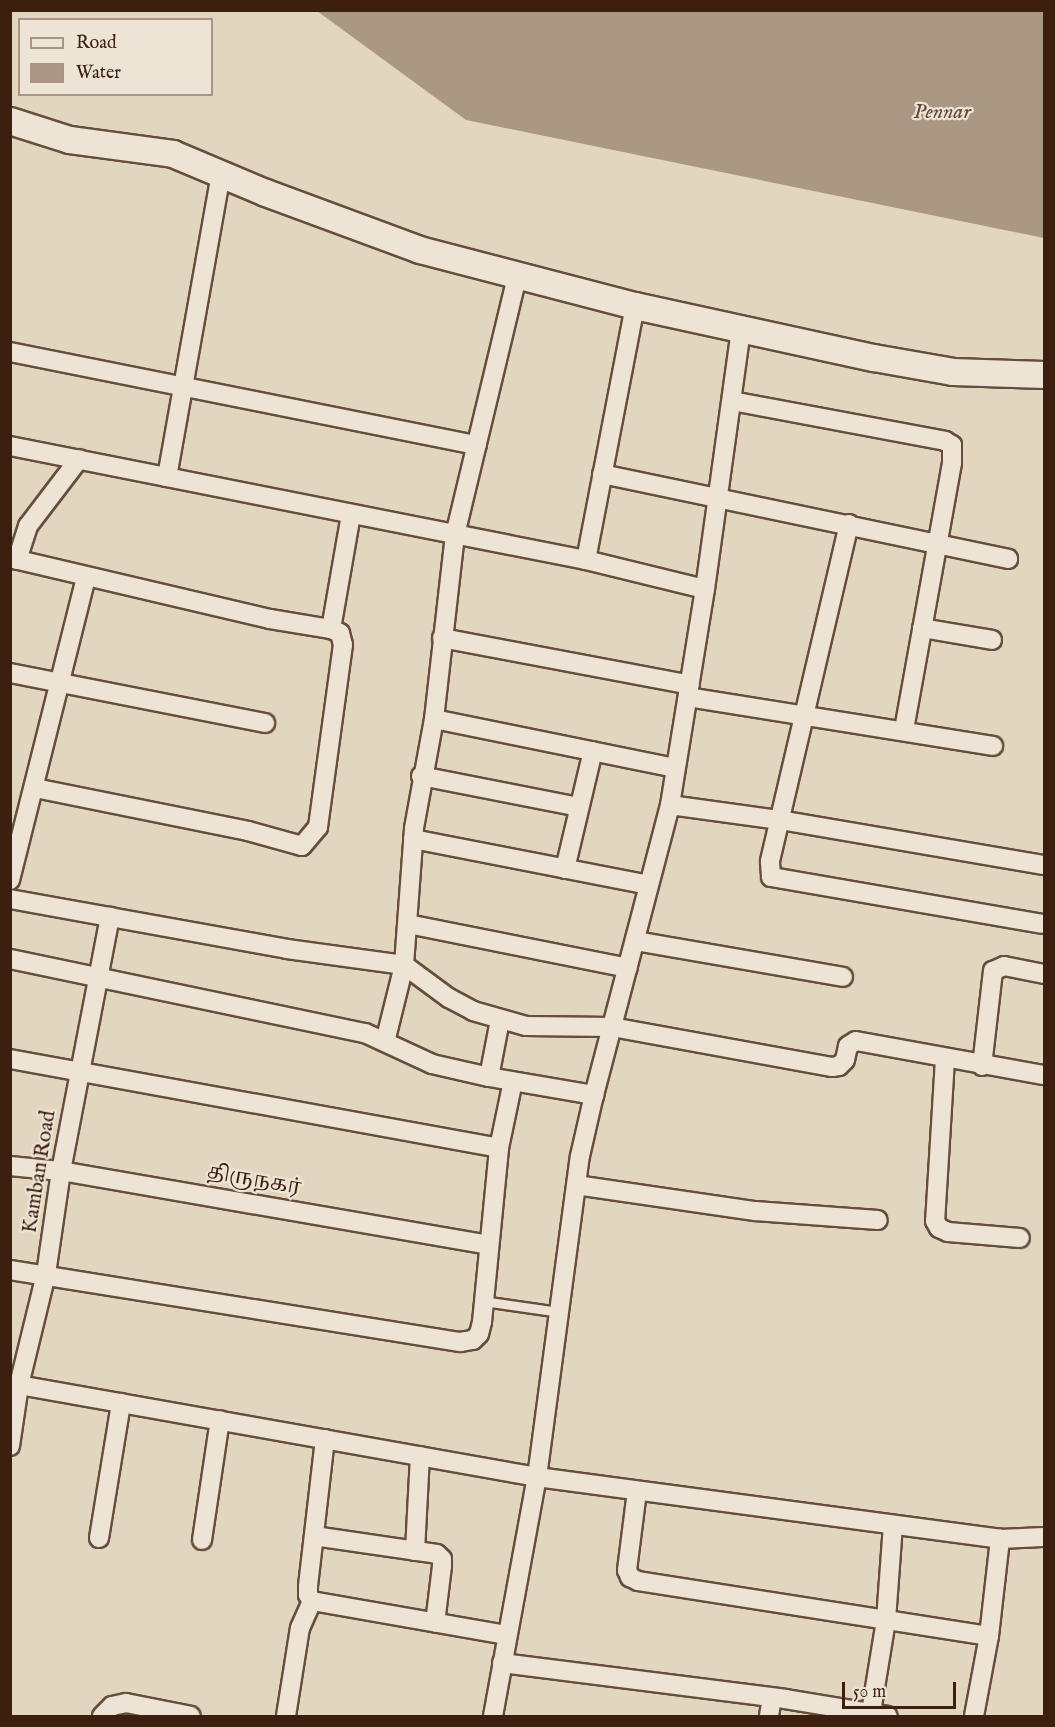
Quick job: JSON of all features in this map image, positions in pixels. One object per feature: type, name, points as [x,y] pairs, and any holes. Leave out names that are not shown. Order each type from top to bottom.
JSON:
[{"type":"main road","points":[[10,121],[70,140],[173,154],[420,250],[635,306],[741,331],[953,372],[1044,375]]},
{"type":"street","points":[[167,477],[221,174]]},
{"type":"street","points":[[385,1042],[404,965],[413,839],[421,776],[434,719],[455,536],[517,276]]},
{"type":"street","points":[[586,560],[635,306]]},
{"type":"street","points":[[493,1716],[537,1477],[576,1185],[594,1095],[670,805],[705,589],[741,331]]},
{"type":"street","points":[[10,352],[477,445]]},
{"type":"street","points":[[732,401],[952,445],[952,463],[904,731]]},
{"type":"street","points":[[10,446],[455,536],[586,560],[705,589]]},
{"type":"street","points":[[35,788],[248,831],[302,846],[318,827],[344,645],[340,633],[331,629],[270,619],[14,559],[28,526],[80,459]]},
{"type":"street","points":[[602,474],[1008,559]]},
{"type":"street","points":[[331,629],[351,514]]},
{"type":"street","points":[[849,524],[770,862],[771,877],[1042,924]]},
{"type":"street","points":[[10,880],[35,788],[58,682],[86,577]]},
{"type":"street","points":[[922,628],[992,640]]},
{"type":"street","points":[[442,638],[805,716],[993,746]]},
{"type":"street","points":[[10,672],[265,723]]},
{"type":"street","points":[[434,719],[675,768]]},
{"type":"street","points":[[565,869],[593,751]]},
{"type":"street","points":[[421,776],[579,807]]},
{"type":"street","points":[[670,805],[780,820],[1044,865]]},
{"type":"street","points":[[413,839],[649,885]]},
{"type":"street","points":[[10,899],[287,949],[404,965],[449,998],[473,1011],[526,1026],[612,1027],[832,1067],[840,1066],[845,1060],[848,1046],[856,1041],[982,1066],[1044,1075]]},
{"type":"street","name":"Kamban Road","points":[[10,1446],[20,1385],[46,1274],[61,1171],[101,976],[110,917]]},
{"type":"street","points":[[408,924],[628,968]]},
{"type":"street","points":[[635,941],[843,977]]},
{"type":"street","points":[[10,959],[101,976],[365,1033],[432,1064],[489,1077],[594,1095]]},
{"type":"street","points":[[982,1066],[993,971],[1004,966],[1044,974]]},
{"type":"street","points":[[489,1077],[500,1020]]},
{"type":"street","points":[[10,1059],[81,1070],[499,1148]]},
{"type":"street","points":[[945,1059],[935,1221],[939,1228],[948,1232],[1020,1238]]},
{"type":"street","points":[[10,1270],[460,1342],[472,1340],[479,1334],[499,1148],[513,1081]]},
{"type":"street","name":"திருநகர்","points":[[10,1166],[61,1171],[489,1245]]},
{"type":"street","points":[[576,1185],[755,1211],[878,1220]]},
{"type":"street","points":[[20,1385],[537,1477],[1000,1539],[1044,1537]]},
{"type":"street","points":[[99,1538],[121,1403]]},
{"type":"street","points":[[202,1540],[220,1420]]},
{"type":"street","points":[[325,1439],[308,1587],[308,1595],[312,1601],[507,1635]]},
{"type":"street","points":[[415,1551],[420,1456]]},
{"type":"street","points":[[637,1491],[627,1561],[630,1577],[638,1581],[989,1636]]},
{"type":"street","points":[[502,1663],[879,1714],[893,1525]]},
{"type":"street","points":[[314,1536],[437,1554],[442,1559],[435,1623]]},
{"type":"street","points":[[974,1716],[989,1636],[1000,1539]]},
{"type":"street","points":[[286,1716],[300,1628],[312,1601]]},
{"type":"street","points":[[769,1716],[772,1698]]},
{"type":"street","points":[[102,1716],[112,1706],[126,1703],[191,1716]]},
{"type":"lane","points":[[483,1301],[559,1312]]},
{"type":"water","name":"Pennar","points":[[317,11],[1044,11],[1044,238],[466,120]]}]
